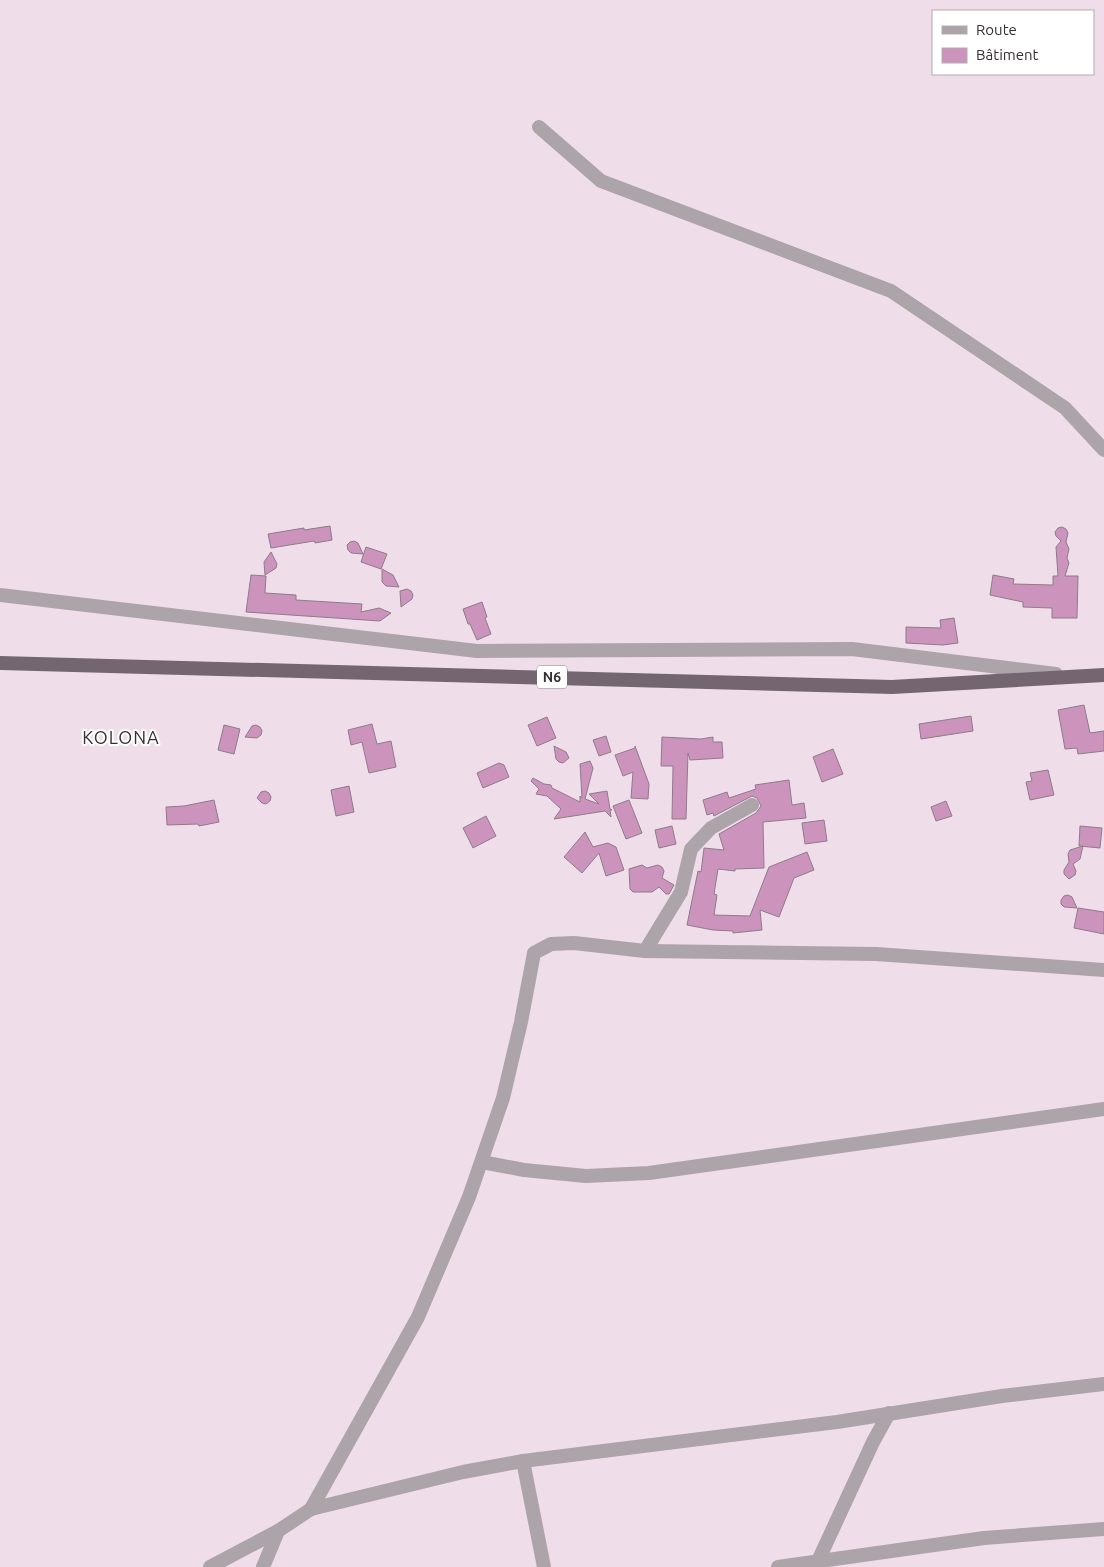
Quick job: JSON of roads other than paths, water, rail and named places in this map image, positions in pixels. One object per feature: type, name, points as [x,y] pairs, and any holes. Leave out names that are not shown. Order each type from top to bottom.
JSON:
[{"type":"highway","name":"N6","points":[[0,663],[892,687],[1104,675]]},
{"type":"street","points":[[539,127],[601,181],[891,291],[1065,408],[1104,450]]},
{"type":"street","points":[[0,595],[477,651],[852,649],[1084,677]]},
{"type":"street","points":[[645,951],[681,892],[691,849],[711,828],[752,805]]},
{"type":"street","points":[[311,1509],[418,1316],[469,1197],[503,1098],[521,1022],[534,953],[551,944],[574,943],[645,951],[876,954],[1104,970]]},
{"type":"street","points":[[482,1162],[524,1170],[586,1176],[649,1173],[1104,1109]]},
{"type":"street","points":[[210,1567],[229,1559],[278,1531],[311,1509],[417,1483],[523,1461],[837,1422],[1002,1396],[1104,1384]]},
{"type":"street","points":[[818,1564],[873,1442],[889,1413]]},
{"type":"street","points":[[523,1461],[544,1567]]},
{"type":"street","points":[[778,1567],[818,1564],[984,1538],[1104,1529]]},
{"type":"street","points":[[263,1567],[278,1531]]},
{"type":"district","name":"KOLONA","points":[[121,738]]}]
